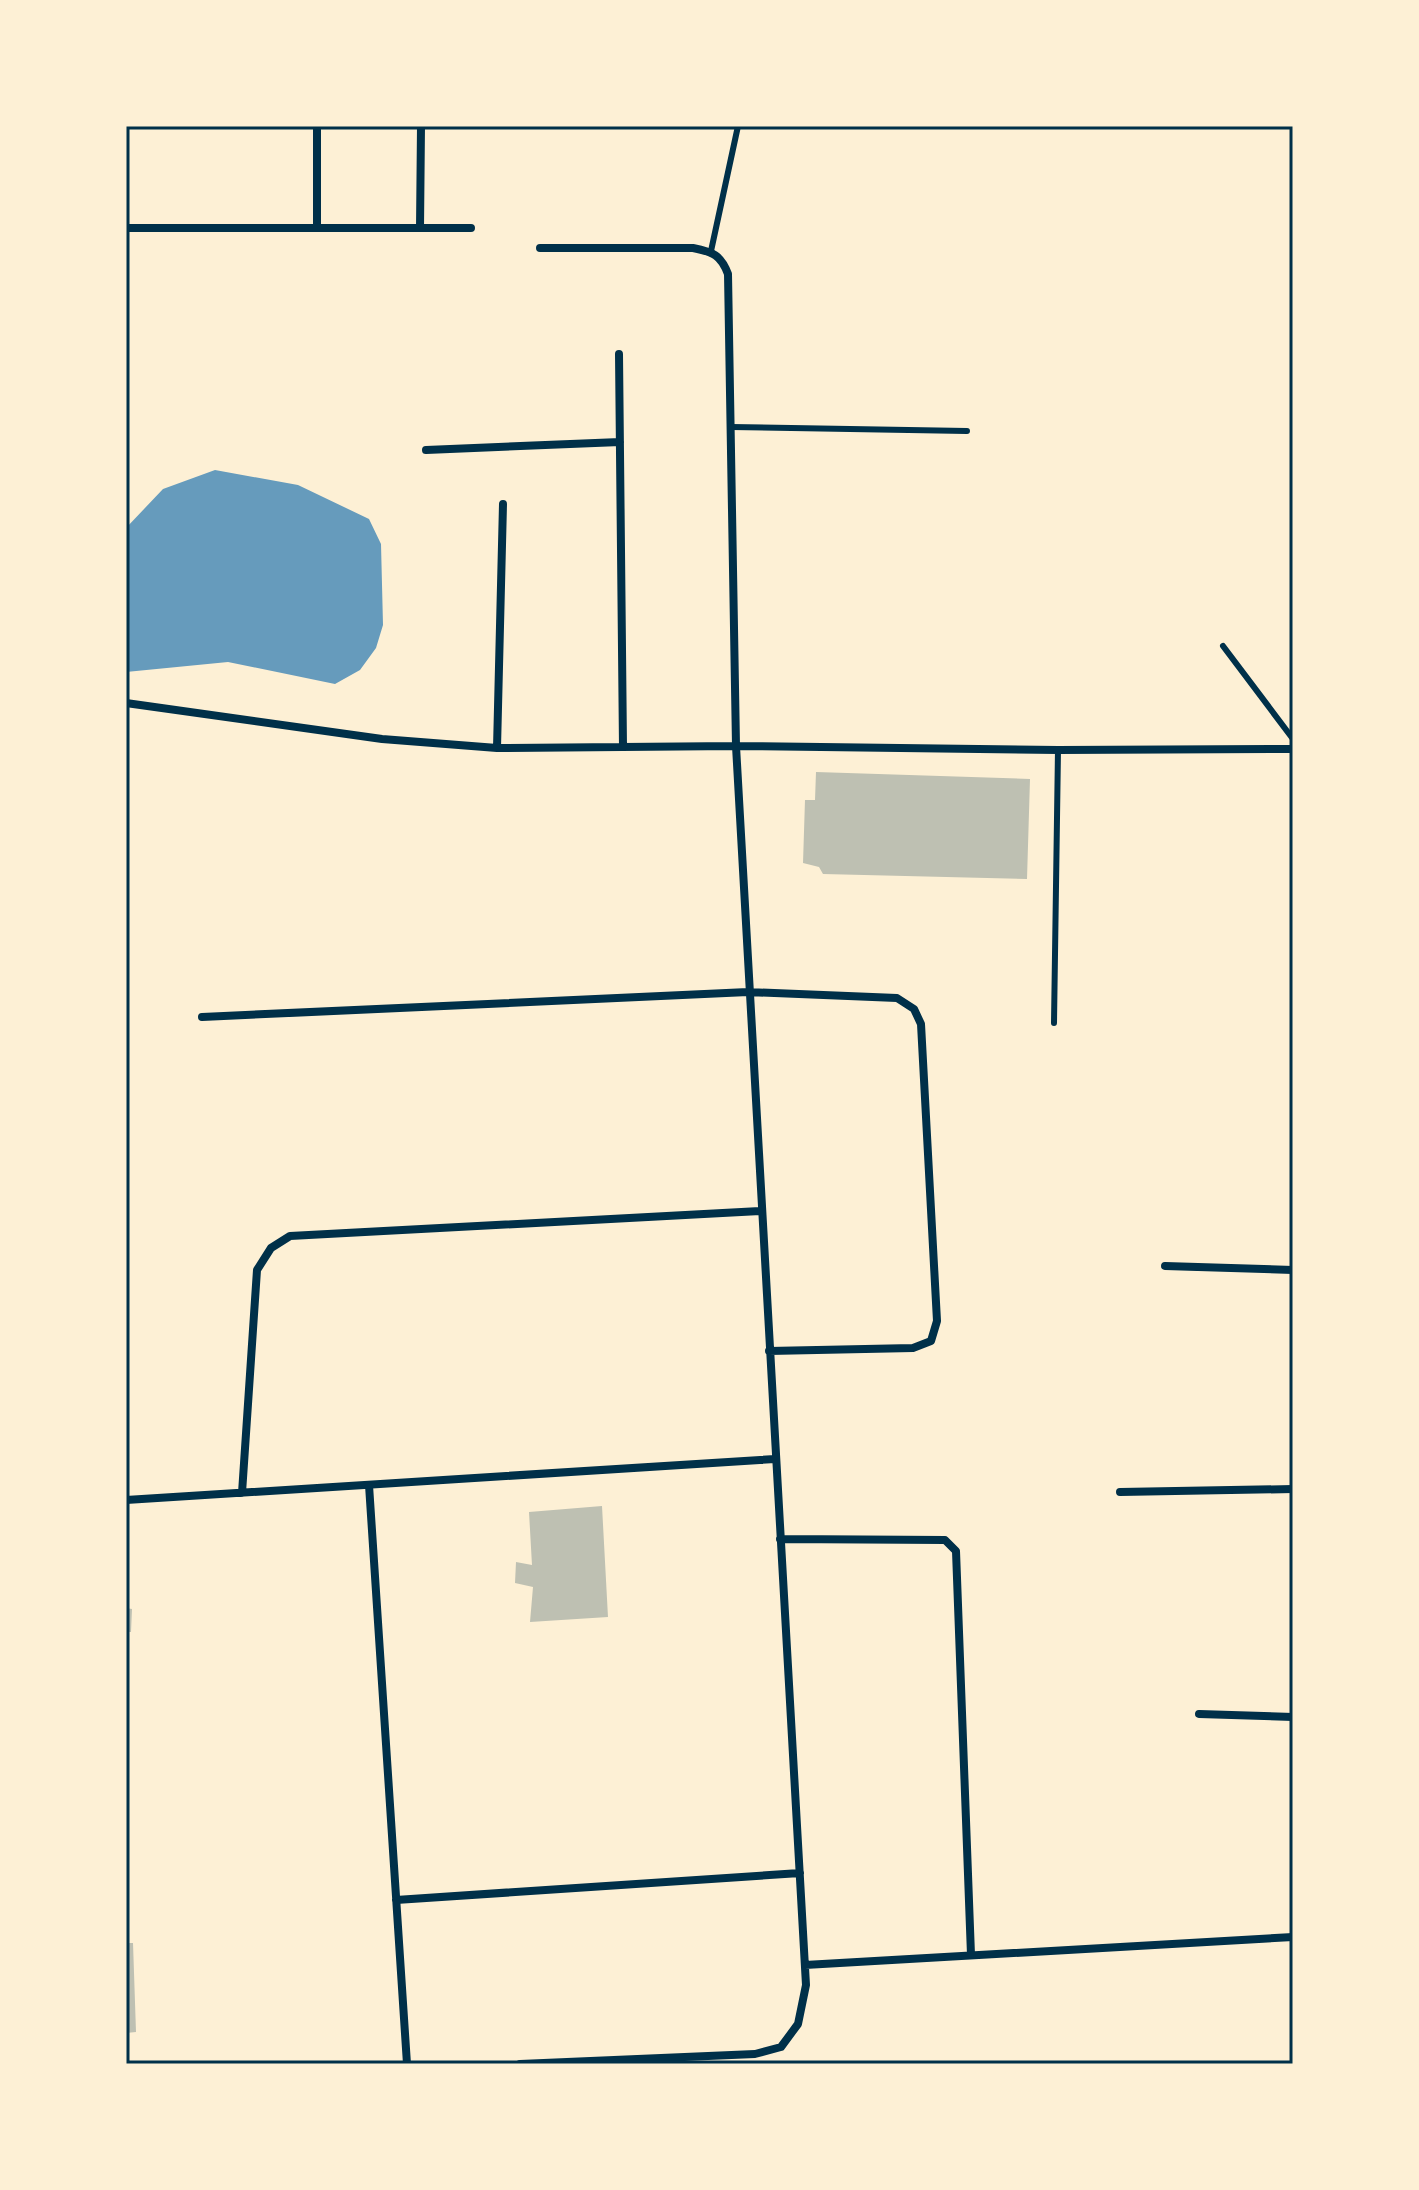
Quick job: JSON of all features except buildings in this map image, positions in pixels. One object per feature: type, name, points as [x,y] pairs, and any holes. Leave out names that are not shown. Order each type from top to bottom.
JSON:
[{"type":"street","points":[[317,126],[317,228]]},
{"type":"street","points":[[420,228],[421,126]]},
{"type":"street","points":[[126,228],[471,228]]},
{"type":"street","points":[[520,2064],[755,2054],[781,2047],[798,2024],[806,1985],[736,746],[728,274],[722,259],[711,251],[693,248],[540,248]]},
{"type":"street","points":[[619,354],[623,747]]},
{"type":"street","points":[[426,450],[620,442]]},
{"type":"street","points":[[497,748],[503,504]]},
{"type":"street","points":[[126,703],[382,739],[497,748],[1293,749]]},
{"type":"street","points":[[202,1017],[748,992],[897,998],[914,1009],[921,1024],[937,1321],[931,1341],[913,1348],[769,1351]]},
{"type":"street","points":[[242,1493],[257,1270],[271,1248],[290,1236],[760,1211]]},
{"type":"street","points":[[1165,1266],[1293,1270]]},
{"type":"street","points":[[126,1500],[775,1459]]},
{"type":"street","points":[[369,1485],[407,2064]]},
{"type":"street","points":[[1120,1492],[1293,1489]]},
{"type":"street","points":[[780,1539],[945,1540],[956,1551],[971,1955]]},
{"type":"street","points":[[1199,1714],[1293,1717]]},
{"type":"street","points":[[396,1900],[800,1873]]},
{"type":"street","points":[[805,1965],[1293,1937]]},
{"type":"lane","points":[[711,251],[738,126]]},
{"type":"lane","points":[[731,427],[967,431]]},
{"type":"lane","points":[[1223,646],[1293,739]]},
{"type":"lane","points":[[1054,1023],[1058,750]]},
{"type":"water","points":[[215,470],[298,485],[369,519],[381,544],[383,625],[376,648],[360,670],[335,684],[228,662],[126,672],[126,528],[163,489]]}]
